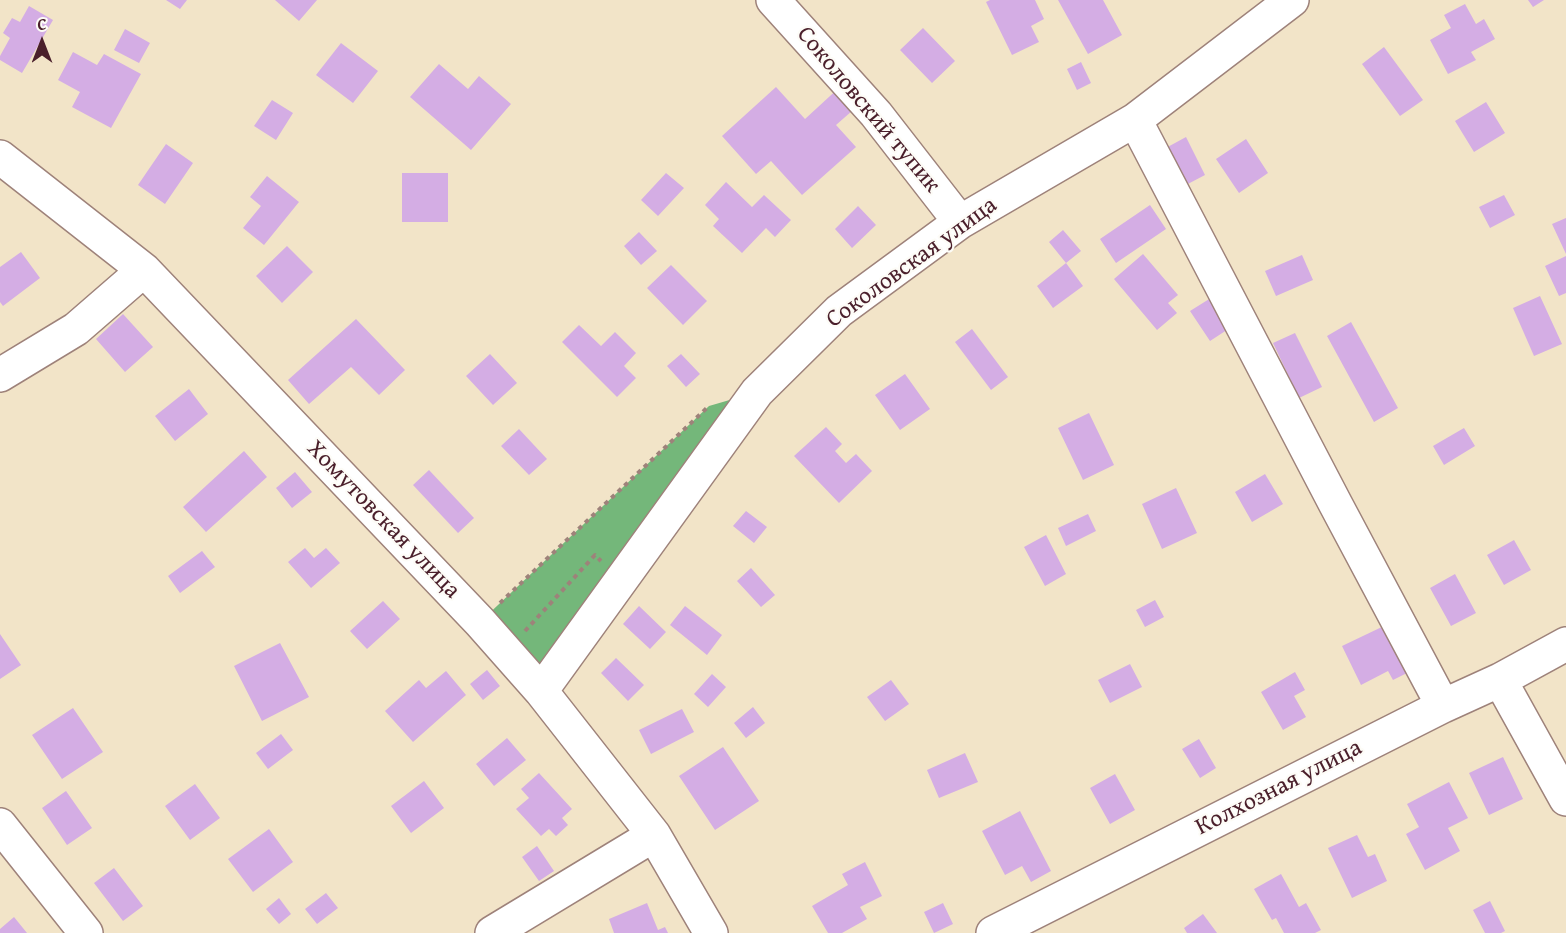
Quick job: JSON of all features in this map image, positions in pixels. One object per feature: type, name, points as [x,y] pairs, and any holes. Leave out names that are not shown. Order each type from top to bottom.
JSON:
[{"type":"street","name":"Соколовский тупик","points":[[773,0],[876,114],[960,222]]},
{"type":"street","name":"Соколовская улица","points":[[541,691],[757,392],[839,310],[960,222],[1135,120],[1292,0]]},
{"type":"street","points":[[1135,120],[1443,706]]},
{"type":"street","name":"Хомутовская улица","points":[[0,157],[144,270],[480,622],[541,691],[654,835],[711,933]]},
{"type":"street","points":[[0,375],[76,329],[144,270]]},
{"type":"street","name":"Колхозная улица","points":[[993,933],[1443,706],[1500,680],[1566,644]]},
{"type":"street","points":[[1500,680],[1566,799]]},
{"type":"street","points":[[0,825],[86,933]]},
{"type":"street","points":[[492,933],[654,835]]},
{"type":"path","points":[[480,622],[709,406],[757,392]]},
{"type":"path","points":[[506,652],[595,555],[620,581]]},
{"type":"green space","points":[[757,392],[541,691],[480,622],[709,406]]},
{"type":"building","points":[[166,0],[187,0],[180,9]]},
{"type":"building","points":[[275,0],[317,0],[299,21]]},
{"type":"building","points":[[990,0],[1035,0],[1044,19],[1031,26],[1039,42],[1012,55],[986,2]]},
{"type":"building","points":[[1058,0],[1103,0],[1122,35],[1088,54]]},
{"type":"building","points":[[1528,0],[1544,0],[1533,7]]},
{"type":"building","points":[[1465,4],[1476,24],[1484,19],[1495,39],[1471,52],[1476,60],[1448,74],[1430,40],[1451,28],[1444,15]]},
{"type":"building","points":[[29,6],[53,20],[22,73],[0,60],[0,56],[10,38],[3,33],[12,18],[20,22]]},
{"type":"building","points":[[923,28],[955,61],[932,83],[900,50]]},
{"type":"building","points":[[125,29],[150,43],[139,63],[114,50]]},
{"type":"building","points":[[341,43],[378,71],[353,103],[316,75]]},
{"type":"building","points":[[1384,47],[1423,100],[1400,116],[1362,64]]},
{"type":"building","points":[[73,52],[97,65],[104,54],[141,74],[111,128],[72,107],[80,92],[58,80]]},
{"type":"building","points":[[1081,62],[1091,83],[1077,90],[1067,69]]},
{"type":"building","points":[[439,64],[468,89],[479,76],[511,104],[471,150],[410,97]]},
{"type":"building","points":[[842,85],[860,104],[836,125],[856,147],[802,195],[771,161],[756,174],[722,136],[776,87],[805,119]]},
{"type":"building","points":[[272,100],[293,113],[276,140],[254,126]]},
{"type":"building","points":[[1486,102],[1505,133],[1474,152],[1455,121]]},
{"type":"building","points":[[1186,137],[1205,175],[1184,186],[1164,149]]},
{"type":"building","points":[[1246,139],[1268,173],[1239,193],[1216,159]]},
{"type":"building","points":[[166,144],[193,163],[165,204],[138,185]]},
{"type":"building","points":[[402,173],[448,173],[448,222],[402,222]]},
{"type":"building","points":[[666,173],[684,188],[658,216],[641,200]]},
{"type":"building","points":[[267,176],[299,202],[264,245],[243,228],[261,206],[250,197]]},
{"type":"building","points":[[726,182],[752,207],[764,195],[791,220],[775,237],[766,228],[742,253],[713,226],[719,219],[705,205]]},
{"type":"building","points":[[1504,195],[1515,215],[1490,228],[1479,207]]},
{"type":"building","points":[[1150,205],[1166,229],[1116,263],[1100,239]]},
{"type":"building","points":[[858,206],[876,225],[852,248],[835,229]]},
{"type":"building","points":[[1566,218],[1566,254],[1552,224]]},
{"type":"building","points":[[1063,230],[1081,251],[1066,263],[1049,242]]},
{"type":"building","points":[[639,232],[657,251],[641,265],[624,246]]},
{"type":"building","points":[[287,246],[313,272],[282,303],[256,276]]},
{"type":"building","points":[[21,252],[40,278],[3,306],[0,302],[0,267]]},
{"type":"building","points":[[1143,254],[1178,295],[1168,303],[1177,313],[1157,330],[1114,279]]},
{"type":"building","points":[[1302,255],[1313,280],[1276,296],[1265,271]]},
{"type":"building","points":[[1566,256],[1566,293],[1559,296],[1545,266]]},
{"type":"building","points":[[1066,263],[1083,286],[1053,308],[1037,286]]},
{"type":"building","points":[[671,265],[707,301],[683,325],[647,288]]},
{"type":"building","points":[[1214,296],[1233,326],[1210,341],[1190,311]]},
{"type":"building","points":[[1540,296],[1562,344],[1534,356],[1513,308]]},
{"type":"building","points":[[123,314],[153,347],[125,372],[96,339]]},
{"type":"building","points":[[356,319],[405,370],[379,395],[351,367],[309,404],[288,380]]},
{"type":"building","points":[[1351,322],[1398,408],[1374,422],[1327,336]]},
{"type":"building","points":[[579,325],[601,346],[615,332],[636,353],[624,366],[636,378],[617,397],[562,342]]},
{"type":"building","points":[[972,329],[1008,377],[991,390],[955,342]]},
{"type":"building","points":[[1295,333],[1322,387],[1299,398],[1273,343]]},
{"type":"building","points":[[490,354],[517,383],[493,405],[466,376]]},
{"type":"building","points":[[681,354],[700,374],[686,387],[667,366]]},
{"type":"building","points":[[905,374],[930,409],[900,430],[875,395]]},
{"type":"building","points":[[189,389],[208,414],[175,441],[155,416]]},
{"type":"building","points":[[1089,413],[1114,465],[1083,480],[1058,428]]},
{"type":"building","points":[[826,427],[842,444],[835,451],[846,463],[856,454],[872,471],[839,503],[794,456]]},
{"type":"building","points":[[1464,428],[1475,446],[1444,465],[1433,446]]},
{"type":"building","points":[[519,429],[547,459],[529,475],[501,446]]},
{"type":"building","points":[[244,451],[267,477],[206,532],[183,507]]},
{"type":"building","points":[[429,470],[474,518],[458,533],[413,485]]},
{"type":"building","points":[[295,472],[312,492],[292,508],[276,488]]},
{"type":"building","points":[[1265,474],[1283,504],[1252,522],[1235,492]]},
{"type":"building","points":[[1176,488],[1197,533],[1162,549],[1142,504]]},
{"type":"building","points":[[746,511],[767,527],[754,543],[733,526]]},
{"type":"building","points":[[1088,514],[1096,531],[1066,546],[1058,528]]},
{"type":"building","points":[[1046,535],[1066,574],[1045,586],[1024,547]]},
{"type":"building","points":[[1514,540],[1531,570],[1504,585],[1487,555]]},
{"type":"building","points":[[305,548],[314,558],[326,548],[340,563],[311,588],[288,562]]},
{"type":"building","points":[[202,551],[215,567],[180,593],[168,576]]},
{"type":"building","points":[[751,568],[775,595],[761,607],[737,581]]},
{"type":"building","points":[[1455,574],[1476,613],[1451,626],[1430,588]]},
{"type":"building","points":[[1155,600],[1164,617],[1145,627],[1136,610]]},
{"type":"building","points":[[383,601],[400,619],[367,649],[350,631]]},
{"type":"building","points":[[639,606],[666,632],[650,649],[623,624]]},
{"type":"building","points":[[685,606],[722,635],[707,655],[670,625]]},
{"type":"building","points":[[1386,625],[1409,672],[1393,680],[1388,671],[1361,685],[1342,646]]},
{"type":"building","points":[[0,634],[21,665],[0,679]]},
{"type":"building","points":[[280,643],[309,697],[262,721],[234,666]]},
{"type":"building","points":[[616,658],[644,685],[628,701],[601,673]]},
{"type":"building","points":[[1130,664],[1142,687],[1110,703],[1098,680]]},
{"type":"building","points":[[487,670],[500,686],[483,700],[470,684]]},
{"type":"building","points":[[446,671],[466,695],[413,742],[385,711],[419,680],[426,688]]},
{"type":"building","points":[[1295,672],[1305,690],[1294,696],[1306,717],[1283,730],[1261,692]]},
{"type":"building","points":[[712,674],[726,687],[708,707],[694,694]]},
{"type":"building","points":[[891,680],[909,704],[885,721],[867,697]]},
{"type":"building","points":[[753,707],[765,723],[746,738],[734,723]]},
{"type":"building","points":[[73,708],[103,752],[62,779],[32,735]]},
{"type":"building","points":[[682,709],[694,732],[651,754],[639,730]]},
{"type":"building","points":[[281,734],[293,750],[268,769],[256,753]]},
{"type":"building","points":[[507,738],[526,760],[494,786],[476,764]]},
{"type":"building","points":[[1199,739],[1216,768],[1200,778],[1182,749]]},
{"type":"building","points":[[723,747],[759,801],[715,830],[679,776]]},
{"type":"building","points":[[965,753],[978,782],[939,798],[927,770]]},
{"type":"building","points":[[1503,757],[1523,799],[1489,815],[1469,773]]},
{"type":"building","points":[[539,773],[572,809],[562,818],[568,825],[556,836],[549,829],[541,836],[516,809],[529,798],[521,789]]},
{"type":"building","points":[[1115,774],[1135,810],[1110,824],[1090,788]]},
{"type":"building","points":[[424,781],[444,808],[411,833],[391,806]]},
{"type":"building","points":[[1449,782],[1468,818],[1448,828],[1460,851],[1425,870],[1406,834],[1419,827],[1407,804]]},
{"type":"building","points":[[195,784],[220,818],[190,840],[165,806]]},
{"type":"building","points":[[66,791],[92,828],[67,845],[42,808]]},
{"type":"building","points":[[1020,811],[1051,871],[1031,882],[1022,866],[1005,875],[982,831]]},
{"type":"building","points":[[269,829],[293,862],[253,892],[228,859]]},
{"type":"building","points":[[1357,835],[1368,857],[1375,854],[1387,881],[1352,898],[1328,848]]},
{"type":"building","points":[[537,846],[554,871],[539,881],[522,857]]},
{"type":"building","points":[[865,862],[882,896],[860,907],[867,919],[842,933],[828,933],[812,906],[848,885],[842,874]]},
{"type":"building","points":[[114,868],[143,906],[123,921],[94,883]]},
{"type":"building","points":[[1281,874],[1299,907],[1306,903],[1321,930],[1315,933],[1284,933],[1276,918],[1272,920],[1254,889]]},
{"type":"building","points":[[326,893],[338,908],[317,924],[305,909]]},
{"type":"building","points":[[279,898],[291,914],[279,924],[266,909]]},
{"type":"building","points":[[1490,901],[1505,931],[1501,933],[1485,933],[1473,910]]},
{"type":"building","points":[[647,903],[658,930],[665,927],[668,933],[614,933],[609,919]]},
{"type":"building","points":[[943,903],[953,924],[934,933],[924,912]]},
{"type":"building","points":[[1203,914],[1217,933],[1187,933],[1184,928]]},
{"type":"building","points":[[14,917],[27,933],[0,933],[0,929]]}]
